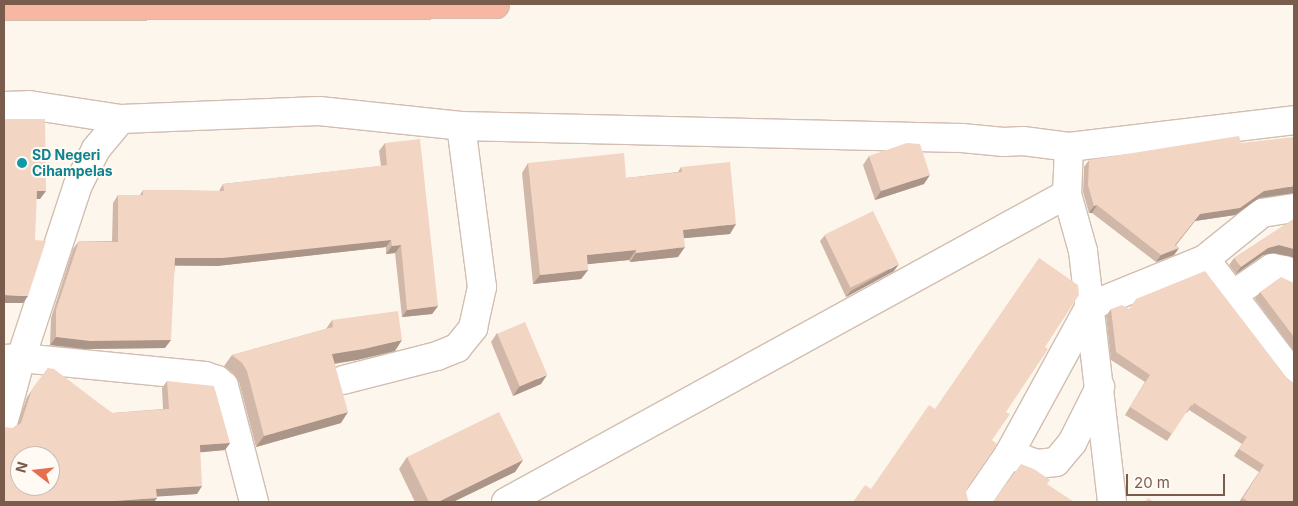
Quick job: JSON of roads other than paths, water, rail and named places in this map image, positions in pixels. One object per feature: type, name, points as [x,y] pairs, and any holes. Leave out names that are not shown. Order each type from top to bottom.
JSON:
[{"type":"highway","points":[[4,6],[495,4]]},
{"type":"street","points":[[4,106],[29,105],[121,119],[319,111],[461,126],[962,138],[1004,142],[1023,141],[1069,147],[1294,120]]},
{"type":"street","points":[[4,420],[13,358],[78,185],[96,149],[121,119]]},
{"type":"street","points":[[343,380],[437,356],[457,348],[473,328],[482,287],[461,126]]},
{"type":"street","points":[[1069,147],[1066,194],[1082,251],[1100,388],[1112,502]]},
{"type":"street","points":[[506,502],[1066,194]]},
{"type":"street","points":[[976,502],[1008,454],[1090,306],[1205,259],[1262,212],[1294,208]]},
{"type":"street","points":[[1205,259],[1231,296],[1294,376]]},
{"type":"street","points":[[1231,296],[1272,268],[1285,270],[1294,276]]},
{"type":"street","points":[[13,358],[205,376],[217,380],[224,386],[254,502]]},
{"type":"street","points":[[1008,454],[1038,464],[1056,462],[1072,443],[1100,388]]},
{"type":"place","name":"SD Negeri Cihampelas","points":[[22,163]]}]
